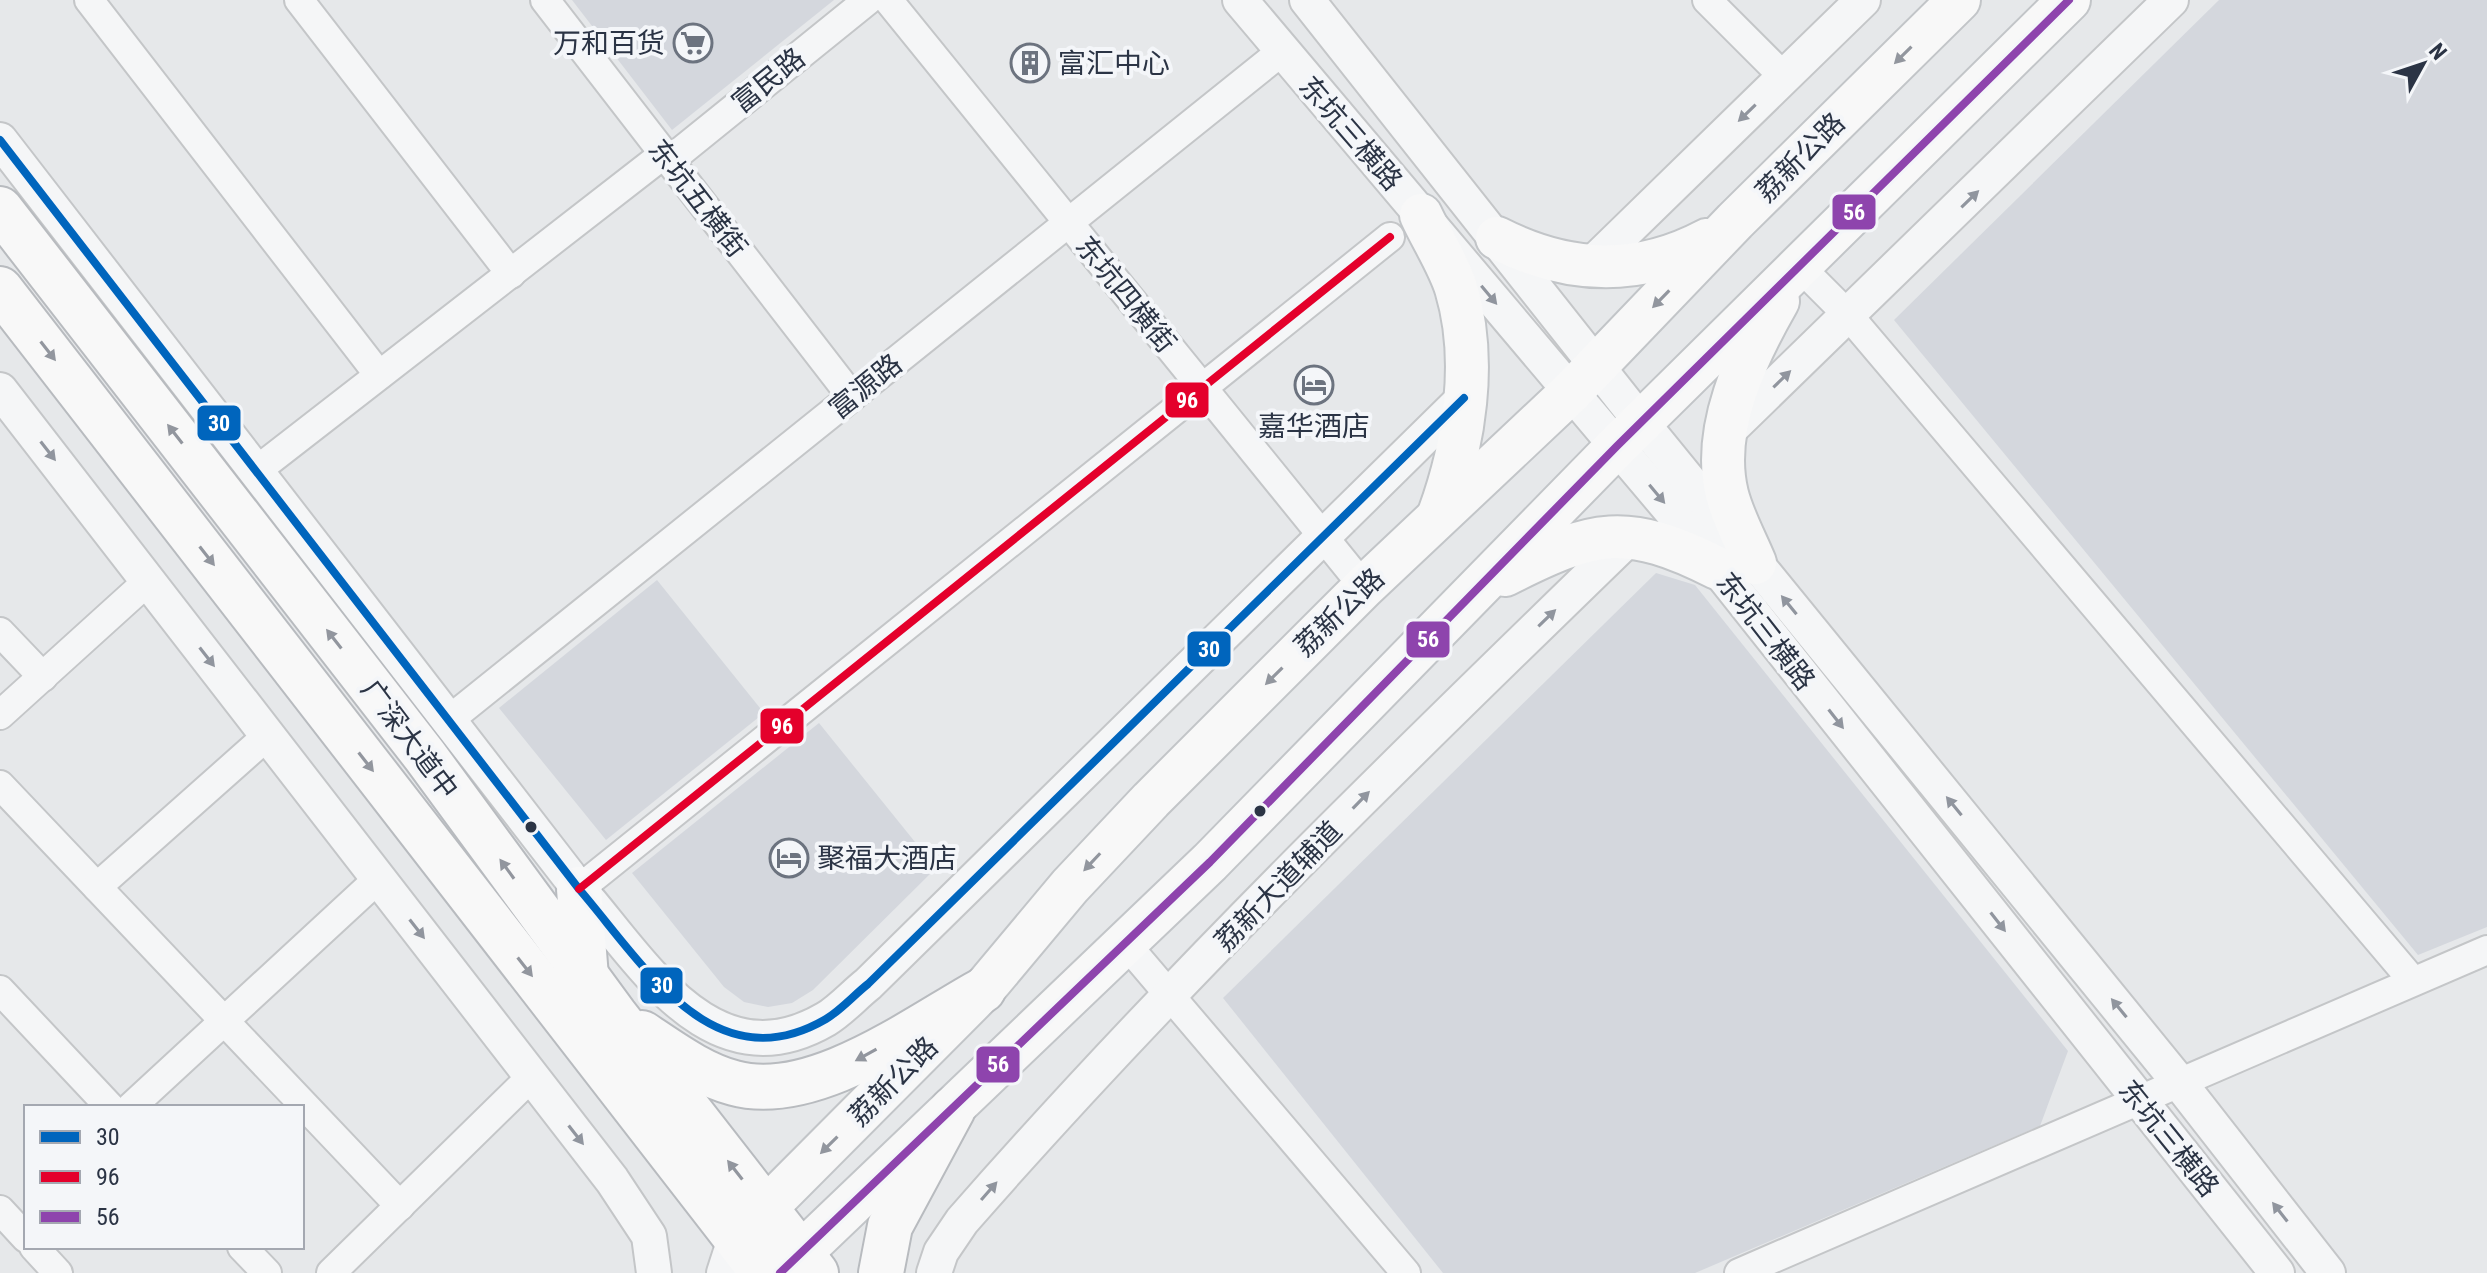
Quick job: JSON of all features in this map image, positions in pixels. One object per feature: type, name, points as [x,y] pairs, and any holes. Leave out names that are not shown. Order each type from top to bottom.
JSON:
[{"type":"highway","name":"广深大道中","points":[[0,209],[425,756],[615,1015],[741,1240]]},
{"type":"highway","name":"广深大道中","points":[[0,289],[741,1240],[790,1268]]},
{"type":"highway","points":[[579,889],[586,977]]},
{"type":"highway","points":[[615,1015],[699,1070],[734,1084],[759,1087],[833,1073],[983,990]]},
{"type":"highway","points":[[881,1273],[890,1226],[953,1109]]},
{"type":"main road","name":"荔新公路","points":[[741,1240],[983,990],[1080,875],[1364,587],[1584,378],[1726,230],[1959,0]]},
{"type":"main road","points":[[790,1268],[1126,944],[1629,434],[2069,0]]},
{"type":"main road","points":[[1406,226],[1455,288],[1464,331],[1464,398],[1457,452],[1437,518]]},
{"type":"main road","points":[[1497,238],[1541,259],[1632,267],[1668,259],[1726,230]]},
{"type":"main road","points":[[1479,588],[1548,553],[1583,541],[1631,536],[1669,544],[1736,566],[1721,460],[1726,433],[1746,364],[1798,265]]},
{"type":"street","points":[[89,0],[379,375]]},
{"type":"street","points":[[299,0],[511,274]]},
{"type":"street","name":"东坑五横街","points":[[545,0],[852,397]]},
{"type":"street","name":"富民路","points":[[256,471],[868,0]]},
{"type":"street","name":"东坑四横街","points":[[888,0],[1364,587]]},
{"type":"street","name":"东坑三横路","points":[[1240,0],[1406,226],[1584,378]]},
{"type":"street","name":"东坑三横路","points":[[1307,0],[1497,238],[1584,378],[1736,566],[2178,1081],[2328,1273]]},
{"type":"street","points":[[1707,0],[1784,77]]},
{"type":"street","points":[[1591,265],[1863,0]]},
{"type":"street","points":[[1726,433],[2171,0]]},
{"type":"street","name":"富源路","points":[[449,720],[1281,52]]},
{"type":"street","points":[[0,140],[579,889],[676,1000],[702,1021],[733,1037],[763,1041],[827,1019],[868,984],[1464,398]]},
{"type":"street","points":[[579,889],[1406,226]]},
{"type":"street","points":[[1798,265],[1849,316],[2413,981]]},
{"type":"street","points":[[0,390],[637,1215],[649,1236],[654,1273]]},
{"type":"street","name":"荔新大道辅道","points":[[937,1262],[962,1221],[1010,1166],[1172,993],[1393,767],[1631,536]]},
{"type":"street","name":"东坑三横路","points":[[1736,566],[2139,1100],[2277,1273]]},
{"type":"street","points":[[0,715],[148,581]]},
{"type":"street","points":[[0,632],[43,677]]},
{"type":"street","points":[[97,887],[267,736]]},
{"type":"street","points":[[0,785],[400,1206]]},
{"type":"street","points":[[133,1105],[226,1023],[378,879]]},
{"type":"street","points":[[1126,944],[1172,993],[1406,1273]]},
{"type":"street","points":[[1739,1273],[2487,950]]},
{"type":"street","points":[[0,990],[108,1105]]},
{"type":"street","points":[[331,1273],[531,1077]]},
{"type":"street","points":[[36,1249],[58,1273]]},
{"type":"street","points":[[244,1249],[267,1273]]},
{"type":"shaded area","name":"万和百货","points":[[572,0],[834,0],[672,130]]},
{"type":"shaded area","points":[[2219,0],[2487,0],[2487,927],[2418,955],[1894,320]]},
{"type":"shaded area","points":[[1656,573],[1695,585],[2068,1051],[2040,1126],[1695,1273],[1443,1273],[1223,998]]},
{"type":"shaded area","points":[[657,580],[764,713],[606,840],[499,708]]},
{"type":"shaded area","name":"聚福大酒店","points":[[819,723],[936,868],[813,990],[792,1003],[768,1007],[744,1002],[724,987],[632,873]]},
{"type":"transit line","name":"56","points":[[780,1273],[1210,862],[1617,446],[2069,0]]},
{"type":"transit line","name":"30","points":[[0,140],[629,950],[655,980],[684,1006],[715,1026],[749,1037],[786,1035],[826,1019],[868,984],[1464,398]]},
{"type":"transit line","name":"96","points":[[579,889],[1390,237]]},
{"type":"place","name":"万和百货","points":[[693,43]]},
{"type":"place","name":"富汇中心","points":[[1030,63]]},
{"type":"place","name":"嘉华酒店","points":[[1314,385]]},
{"type":"place","name":"聚福大酒店","points":[[789,858]]}]
